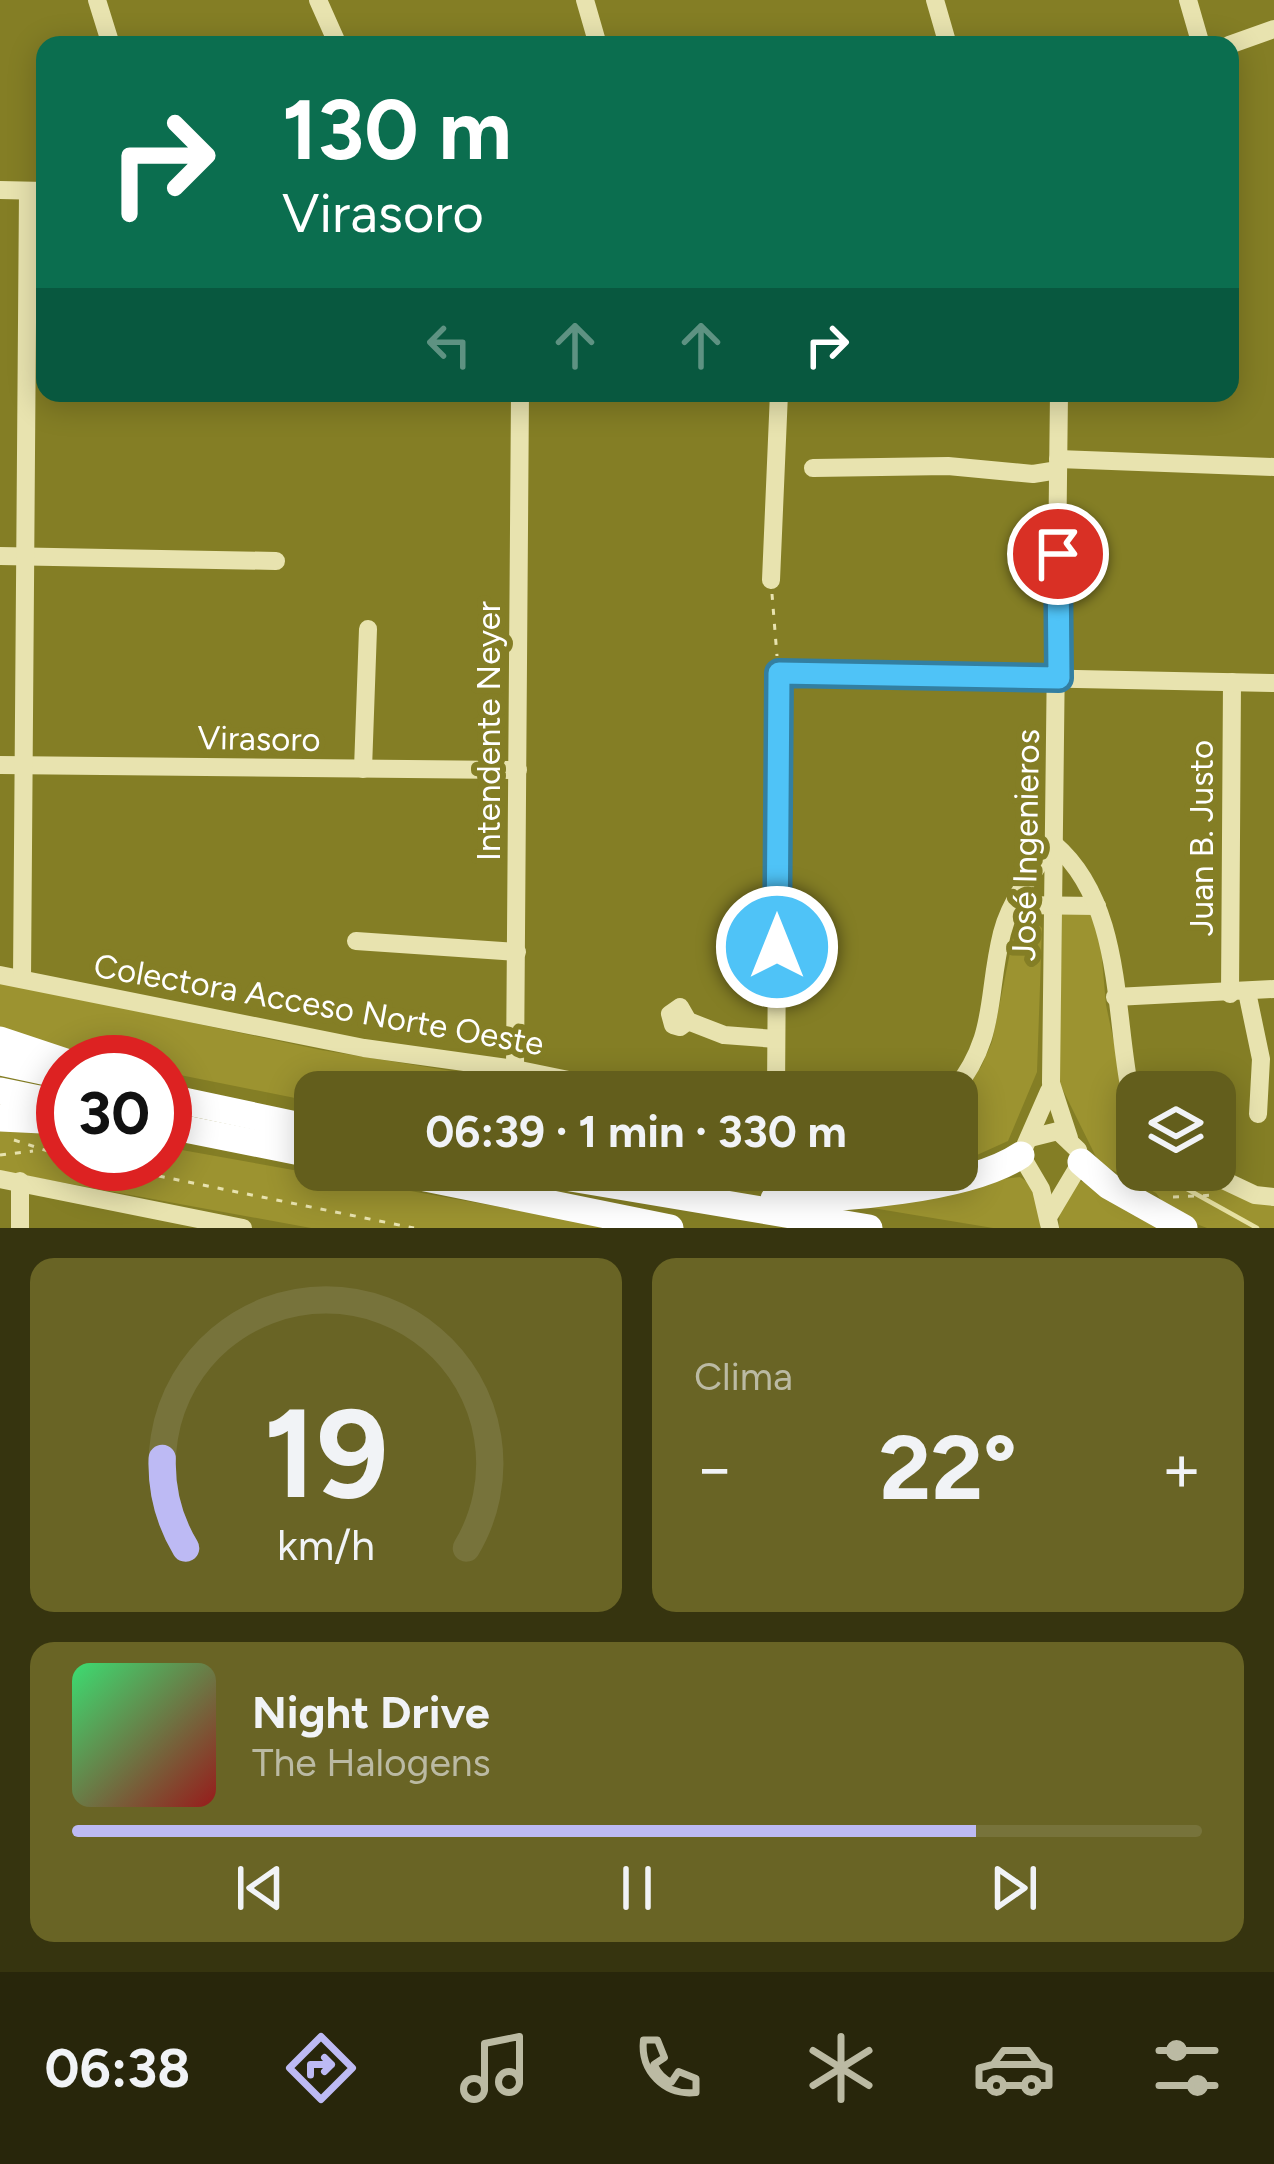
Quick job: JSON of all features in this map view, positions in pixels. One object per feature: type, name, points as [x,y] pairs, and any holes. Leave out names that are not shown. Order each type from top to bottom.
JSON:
[{"type":"highway","points":[[0,1040],[36,1052]]},
{"type":"highway","points":[[0,1062],[36,1069]]},
{"type":"highway","points":[[0,1090],[36,1098]]},
{"type":"highway","points":[[192,1103],[294,1125]]},
{"type":"highway","points":[[0,1118],[36,1120]]},
{"type":"highway","points":[[192,1131],[294,1152]]},
{"type":"highway","points":[[682,1197],[860,1196],[993,1171],[1026,1146]]},
{"type":"highway","points":[[1075,1150],[1109,1186],[1184,1228]]},
{"type":"highway","points":[[489,1191],[670,1228]]},
{"type":"highway","points":[[647,1191],[869,1228]]},
{"type":"street","points":[[98,0],[108,36]]},
{"type":"street","points":[[318,0],[334,36]]},
{"type":"street","points":[[585,0],[595,36]]},
{"type":"street","points":[[934,0],[945,36]]},
{"type":"street","points":[[1188,0],[1198,36]]},
{"type":"street","points":[[1239,41],[1274,28]]},
{"type":"street","points":[[0,190],[36,191]]},
{"type":"street","points":[[22,979],[22,765],[36,224]]},
{"type":"street","name":"Intendente Neyer","points":[[515,1069],[520,402]]},
{"type":"street","points":[[771,580],[779,402]]},
{"type":"street","name":"José Ingenieros","points":[[1059,402],[1052,1083],[1075,1150]]},
{"type":"street","points":[[813,468],[1274,467]]},
{"type":"street","points":[[0,556],[276,562]]},
{"type":"street","points":[[363,769],[368,629]]},
{"type":"street","points":[[776,1071],[779,673],[1274,683]]},
{"type":"street","name":"Juan B. Justo","points":[[1232,682],[1238,993],[1261,1059],[1258,1114]]},
{"type":"street","name":"Virasoro","points":[[0,765],[518,770]]},
{"type":"street","points":[[970,1071],[989,1027],[1002,931],[1054,844],[1082,869],[1097,906],[1130,1071]]},
{"type":"street","points":[[1015,905],[1097,906]]},
{"type":"street","points":[[356,940],[517,952]]},
{"type":"street","name":"Colectora Acceso Norte Oeste","points":[[0,975],[364,1048],[525,1071]]},
{"type":"street","points":[[1115,997],[1274,988]]},
{"type":"street","points":[[688,1021],[724,1035],[776,1039]]},
{"type":"street","name":"José Ingenieros","points":[[1026,1146],[1052,1083]]},
{"type":"street","points":[[1046,1130],[1075,1150],[1050,1221],[1026,1146],[1046,1130]]},
{"type":"street","points":[[20,1228],[10,1180],[242,1228]]},
{"type":"street","points":[[1236,1184],[1264,1196]]},
{"type":"path","points":[[771,580],[779,673]]},
{"type":"path","points":[[0,1134],[35,1150]]},
{"type":"path","points":[[0,1155],[35,1150]]},
{"type":"path","points":[[192,1183],[414,1228]]},
{"type":"path","points":[[1172,1198],[1264,1196]]},
{"type":"shaded area","points":[[1087,906],[1100,937],[1106,1005],[1120,1071],[1116,1071],[1116,1172],[1099,1163],[1059,1082],[1062,911]]},
{"type":"shaded area","points":[[1017,918],[1033,920],[1042,928],[1037,1072],[1008,1141],[978,1155],[978,1071],[992,1042]]},
{"type":"shaded area","points":[[0,982],[321,1050],[452,1071],[294,1071],[294,1098],[192,1077],[192,1035],[36,1035],[36,1042],[0,1033]]},
{"type":"shaded area","points":[[0,1129],[36,1131],[36,1178],[0,1171]]},
{"type":"shaded area","points":[[192,1152],[294,1170],[294,1191],[411,1191],[617,1228],[311,1228],[109,1191],[192,1191]]},
{"type":"shaded area","points":[[1020,1177],[1038,1199],[1040,1228],[993,1228],[818,1199],[891,1191],[978,1191],[978,1182]]},
{"type":"shaded area","points":[[1078,1181],[1092,1183],[1171,1228],[1059,1228],[1060,1204]]},
{"type":"shaded area","points":[[1236,1187],[1274,1204],[1274,1228],[1207,1228],[1172,1215],[1152,1191]]},
{"type":"waterway","points":[[1191,1191],[1257,1228]]},
{"type":"route","points":[[777,947],[779,673],[1059,678],[1058,554]]}]
